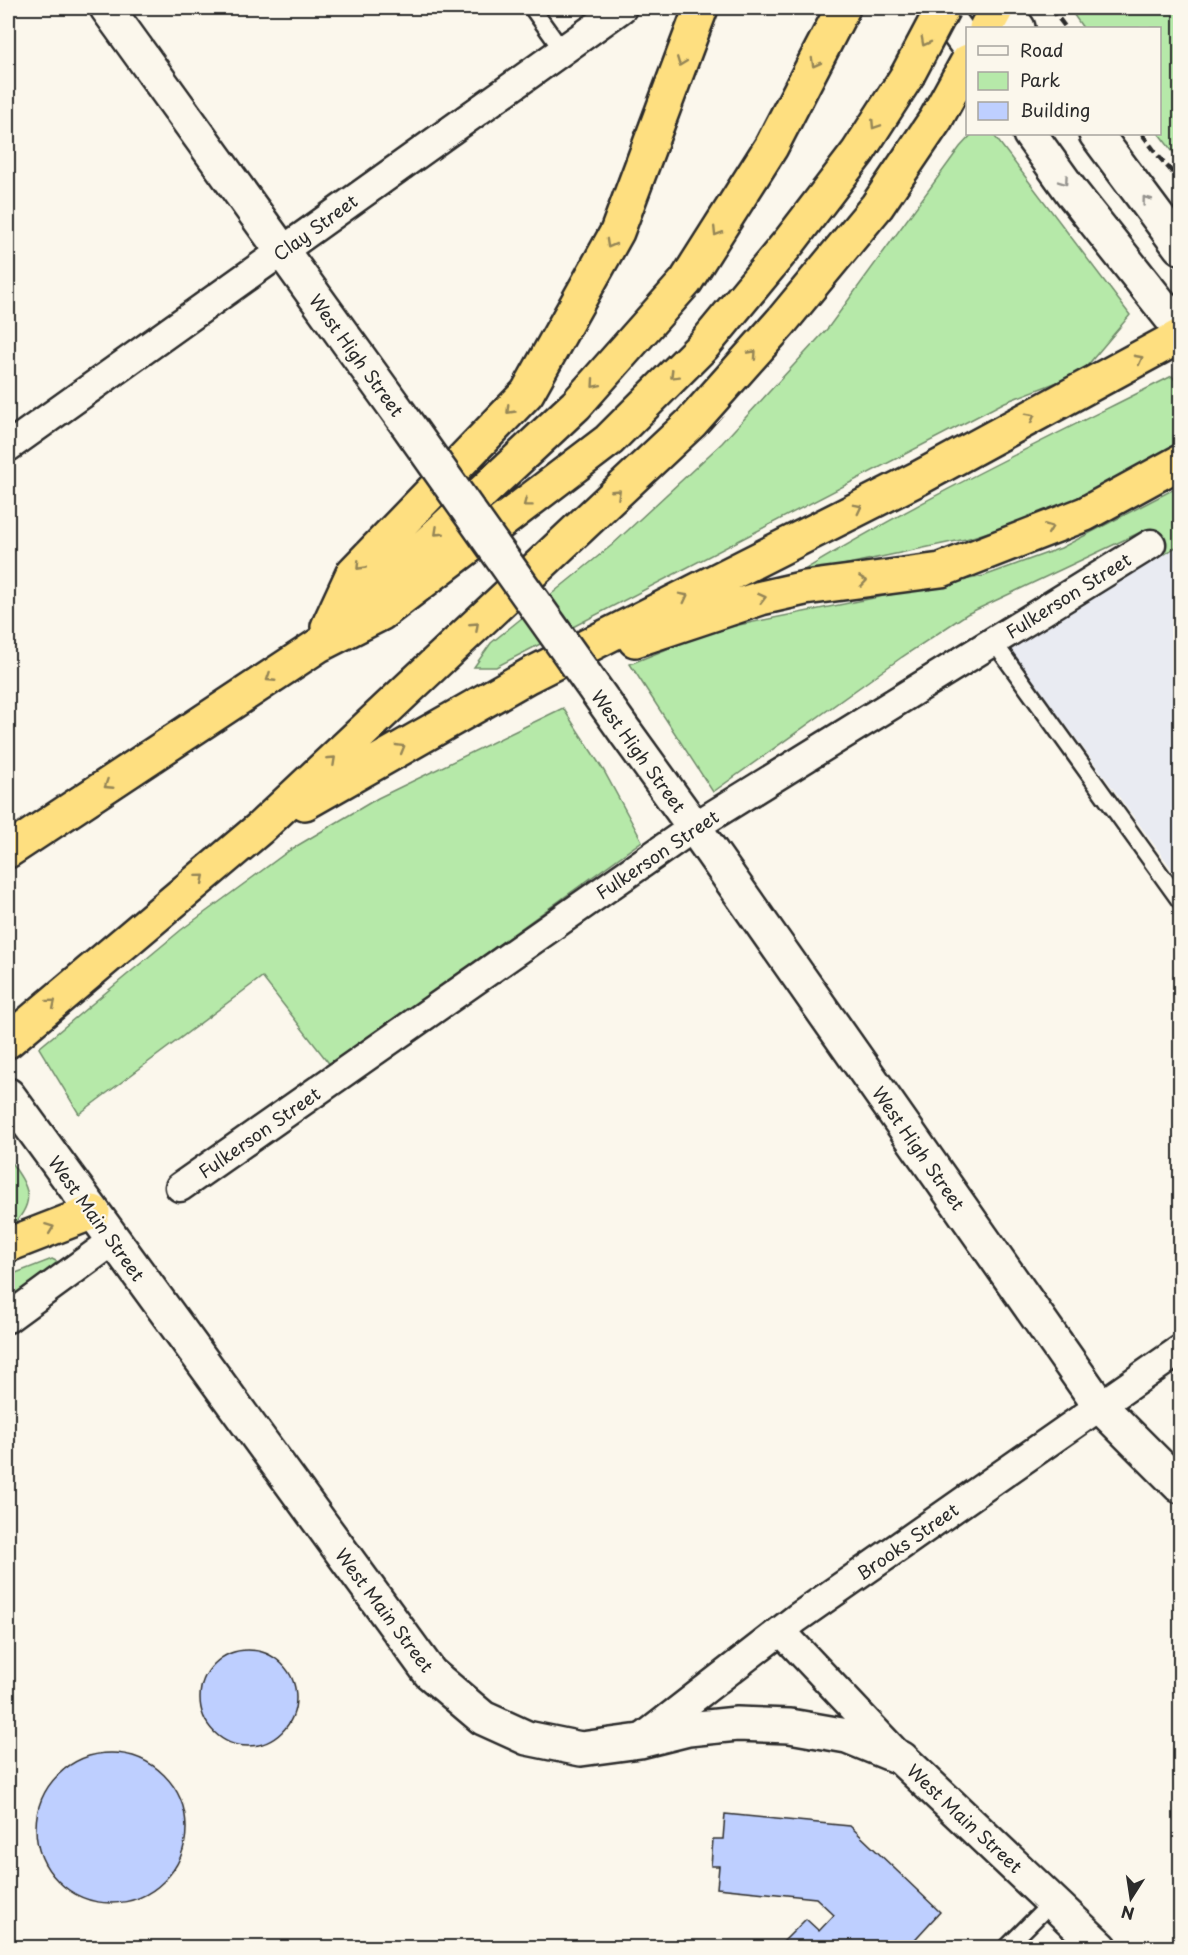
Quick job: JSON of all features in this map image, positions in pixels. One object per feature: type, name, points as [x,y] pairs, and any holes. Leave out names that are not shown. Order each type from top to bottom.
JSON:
[{"type":"highway","points":[[319,645],[353,573],[527,393],[617,232],[701,8]]},
{"type":"highway","points":[[8,851],[319,645],[382,613],[609,440],[704,345],[790,241],[858,152],[907,76],[941,8]]},
{"type":"highway","points":[[987,27],[997,8]]},
{"type":"highway","points":[[319,645],[576,405],[686,281],[771,147],[842,9]]},
{"type":"highway","points":[[8,1041],[259,829],[691,423],[782,322],[877,206],[936,119],[966,66]]},
{"type":"highway","points":[[259,829],[528,676],[919,478],[1180,336]]},
{"type":"highway","points":[[528,676],[762,598],[805,588],[941,570],[1085,514],[1180,462]]},
{"type":"highway","points":[[8,1245],[93,1212]]},
{"type":"main road","name":"West High Street","points":[[107,8],[694,827],[1100,1406],[1180,1486]]},
{"type":"main road","points":[[941,8],[966,43]]},
{"type":"main road","points":[[1003,8],[1017,27]]},
{"type":"main road","points":[[1031,135],[1073,194],[1180,329]]},
{"type":"main road","points":[[1097,135],[1180,247]]},
{"type":"main road","name":"West Main Street","points":[[8,1095],[40,1142],[430,1673],[483,1719],[527,1738],[581,1749],[640,1741],[688,1729],[737,1724],[790,1726],[847,1736],[901,1758],[1101,1947]]},
{"type":"street","name":"Clay Street","points":[[8,447],[622,8]]},
{"type":"street","name":"Fulkerson Street","points":[[180,1187],[694,827],[1150,544]]},
{"type":"street","points":[[8,1318],[113,1240]]},
{"type":"street","name":"Brooks Street","points":[[640,1741],[781,1631],[1180,1350]]},
{"type":"street","points":[[781,1631],[901,1758]]},
{"type":"lane","points":[[532,8],[562,50]]},
{"type":"lane","points":[[993,641],[1180,901]]},
{"type":"lane","points":[[1006,1947],[1053,1901]]},
{"type":"shaded area","points":[[1180,544],[1180,880],[1003,639],[1069,596],[1165,554]]},
{"type":"green space","points":[[1069,8],[1180,8],[1180,161],[1160,135],[1161,27],[1082,27]]},
{"type":"green space","points":[[971,135],[994,135],[1130,315],[1081,373],[1005,402],[496,667],[474,667],[491,643],[612,545],[722,443],[828,328]]},
{"type":"green space","points":[[1172,376],[1180,387],[1180,446],[1046,514],[966,539],[796,575],[935,496]]},
{"type":"green space","points":[[1180,486],[1180,544],[1165,554],[1145,530],[967,614],[902,657],[713,792],[630,664],[714,630],[984,576],[1061,548]]},
{"type":"green space","points":[[563,708],[604,771],[642,841],[331,1066],[262,977],[79,1114],[39,1048],[181,930],[290,850],[378,798]]},
{"type":"green space","points":[[8,1158],[28,1194],[24,1211],[8,1230]]},
{"type":"green space","points":[[52,1259],[62,1264],[8,1306],[8,1276]]},
{"type":"building","points":[[248,1650],[266,1654],[282,1664],[292,1680],[296,1698],[292,1716],[282,1732],[266,1742],[248,1746],[230,1742],[214,1732],[204,1716],[200,1698],[204,1680],[214,1664],[230,1654]]},
{"type":"building","points":[[111,1753],[140,1759],[164,1775],[180,1799],[186,1828],[180,1857],[164,1881],[140,1897],[111,1903],[82,1897],[58,1881],[42,1857],[36,1828],[42,1799],[58,1775],[82,1759]]},
{"type":"building","points":[[725,1814],[850,1826],[940,1912],[907,1948],[777,1948],[806,1919],[819,1931],[834,1915],[816,1898],[717,1888],[719,1866],[711,1866],[713,1839],[723,1839]]},
{"type":"railway","points":[[1051,8],[1065,27]]},
{"type":"railway","points":[[1143,135],[1180,181]]}]
